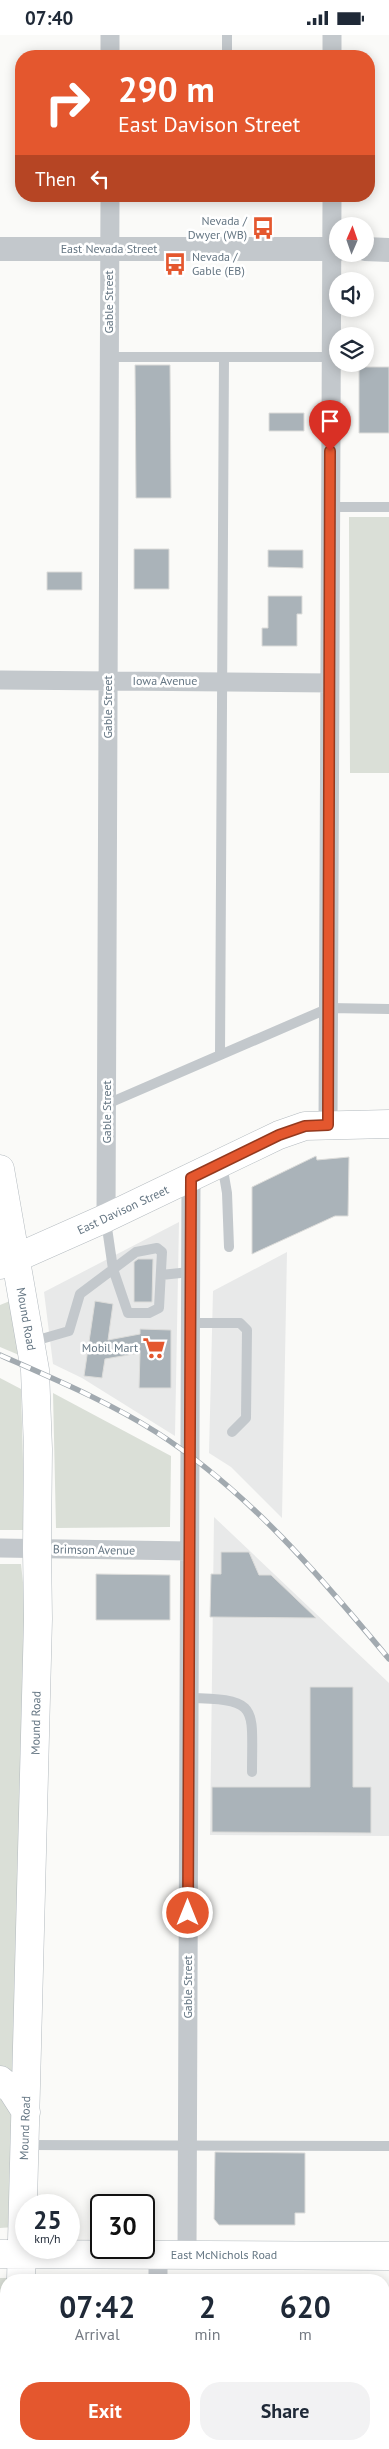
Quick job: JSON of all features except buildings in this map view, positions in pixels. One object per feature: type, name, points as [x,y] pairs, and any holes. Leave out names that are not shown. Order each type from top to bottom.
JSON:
[{"type":"main road","name":"East Davison Street","points":[[8,1261],[106,1219],[296,1129],[305,1126],[389,1124]]},
{"type":"main road","name":"Mound Road","points":[[0,1169],[8,1261],[30,1342],[35,1370],[38,1449],[38,1619],[26,2112],[25,2145],[14,2263]]},
{"type":"main road","points":[[0,2081],[12,2090],[26,2112]]},
{"type":"main road","name":"East McNichols Road","points":[[14,2263],[158,2267],[187,2255],[389,2256]]},
{"type":"street","points":[[110,35],[110,50]]},
{"type":"street","points":[[332,35],[332,50]]},
{"type":"street","name":"Gable Street","points":[[106,1219],[110,202]]},
{"type":"street","points":[[332,202],[333,217]]},
{"type":"street","name":"East Nevada Street","points":[[0,249],[329,249]]},
{"type":"street","points":[[374,249],[389,249]]},
{"type":"street","points":[[331,327],[333,263]]},
{"type":"street","points":[[328,1125],[330,372]]},
{"type":"street","name":"Iowa Avenue","points":[[0,680],[330,683]]},
{"type":"street","name":"Gable Street","points":[[187,2255],[188,1551],[191,1178]]},
{"type":"street","name":"Brimson Avenue","points":[[0,1548],[188,1551]]},
{"type":"lane","points":[[227,35],[227,50]]},
{"type":"lane","points":[[109,357],[329,357]]},
{"type":"lane","points":[[220,1055],[224,357]]},
{"type":"lane","points":[[330,507],[389,507]]},
{"type":"lane","points":[[107,1104],[329,1008],[389,1009]]},
{"type":"lane","points":[[222,1163],[227,1193],[228,1247]]},
{"type":"lane","points":[[30,1342],[70,1331],[80,1294],[113,1269],[136,1252],[157,1248],[162,1252],[160,1308],[149,1313],[128,1313],[113,1269],[106,1219]]},
{"type":"lane","points":[[161,1275],[190,1272]]},
{"type":"lane","points":[[190,1323],[240,1323],[247,1330],[246,1418],[232,1432]]},
{"type":"lane","points":[[188,1698],[238,1702],[248,1709],[252,1719],[252,1771]]},
{"type":"lane","points":[[25,2145],[187,2147],[389,2146]]},
{"type":"shaded area","points":[[349,517],[389,517],[389,773],[350,773]]},
{"type":"shaded area","points":[[179,1222],[175,1436],[82,1378],[53,1364],[44,1292]]},
{"type":"shaded area","points":[[287,1252],[282,1518],[231,1467],[209,1453],[213,1291]]},
{"type":"shaded area","points":[[10,1301],[19,1355],[0,1347],[0,1305]]},
{"type":"shaded area","points":[[0,1378],[21,1389],[25,1530],[0,1530]]},
{"type":"shaded area","points":[[53,1393],[171,1456],[170,1527],[56,1528]]},
{"type":"shaded area","points":[[214,1517],[389,1683],[389,1836],[210,1835]]},
{"type":"shaded area","points":[[0,1564],[21,1564],[29,1638],[13,2074],[0,2070]]},
{"type":"shaded area","points":[[0,2092],[14,2103],[14,2227],[0,2228]]},
{"type":"railway","points":[[0,1355],[119,1410],[190,1455],[252,1508],[281,1537],[309,1566],[389,1659]]},
{"type":"place","name":"Nevada / Dwyer (WB)","points":[[263,228]]},
{"type":"place","name":"Nevada / Gable (EB)","points":[[175,264]]},
{"type":"place","name":"Mobil Mart","points":[[154,1348]]},
{"type":"route","points":[[188,1913],[191,1178],[279,1135],[305,1126],[328,1125],[330,451]]}]
